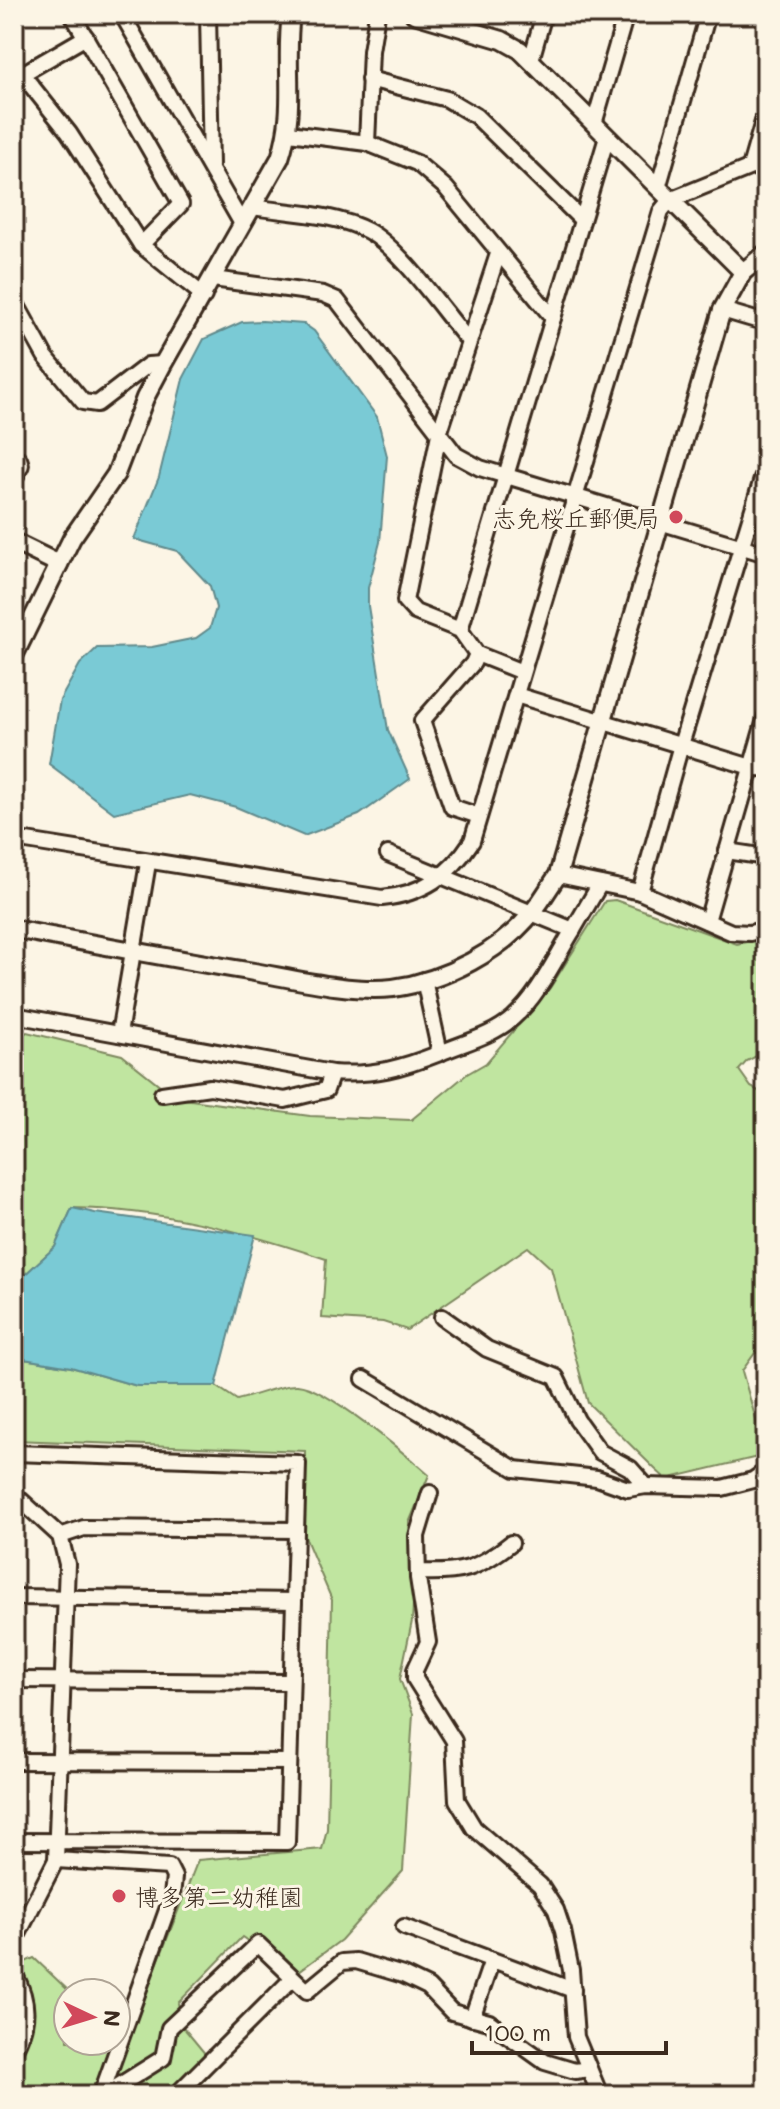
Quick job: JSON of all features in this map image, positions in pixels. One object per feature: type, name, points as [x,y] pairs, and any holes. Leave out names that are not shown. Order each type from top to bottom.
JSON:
[{"type":"street","points":[[72,14],[181,204],[141,245]]},
{"type":"street","points":[[122,14],[242,224]]},
{"type":"street","points":[[208,14],[211,169]]},
{"type":"street","points":[[14,656],[72,538],[116,474],[145,398],[163,364],[280,158],[289,133],[291,14]]},
{"type":"street","points":[[367,143],[369,79],[377,14]]},
{"type":"street","points":[[414,14],[459,20],[502,40],[531,60],[743,272]]},
{"type":"street","points":[[531,60],[544,14]]},
{"type":"street","points":[[594,124],[626,14]]},
{"type":"street","points":[[14,839],[148,863],[382,898],[419,890],[443,876],[460,858],[472,841],[661,211],[708,14]]},
{"type":"street","points":[[86,37],[18,69],[69,133],[141,245],[204,296]]},
{"type":"street","points":[[369,79],[447,99],[476,116],[582,220]]},
{"type":"street","points":[[750,167],[766,111]]},
{"type":"street","points":[[289,133],[367,143],[417,163],[446,188],[553,318]]},
{"type":"street","points":[[460,630],[607,137]]},
{"type":"street","points":[[664,194],[766,161]]},
{"type":"street","points":[[252,207],[338,220],[367,231],[388,245],[468,340]]},
{"type":"street","points":[[14,929],[293,979],[357,987],[392,988],[424,980],[468,963],[497,946],[533,912],[558,875],[722,310],[743,272],[766,253]]},
{"type":"street","points":[[498,254],[439,434],[405,601],[415,612],[460,630],[477,654],[522,672]]},
{"type":"street","points":[[213,279],[323,294],[337,300],[456,455],[480,468],[766,554]]},
{"type":"street","points":[[14,300],[45,356],[83,402],[97,404],[148,365],[163,364]]},
{"type":"street","points":[[722,310],[766,323]]},
{"type":"street","points":[[14,456],[21,465],[14,480]]},
{"type":"street","points":[[640,892],[766,466]]},
{"type":"street","points":[[14,542],[59,564]]},
{"type":"street","points":[[477,654],[473,663],[422,721],[452,807],[479,816]]},
{"type":"street","points":[[516,695],[758,768]]},
{"type":"street","points":[[707,921],[727,851],[758,768],[766,716]]},
{"type":"street","points":[[727,851],[766,857]]},
{"type":"street","points":[[388,854],[573,930]]},
{"type":"street","points":[[119,1034],[148,863]]},
{"type":"street","points":[[558,875],[640,892],[731,932],[750,933],[766,929]]},
{"type":"street","points":[[14,1015],[332,1073],[375,1073],[422,1062],[496,1030],[514,1017],[531,998],[600,884]]},
{"type":"street","points":[[424,980],[440,1053]]},
{"type":"street","points":[[162,1094],[210,1087],[285,1100],[326,1090],[332,1073]]},
{"type":"street","points":[[442,1317],[487,1349],[556,1377],[577,1420],[600,1452],[630,1468],[646,1486]]},
{"type":"street","points":[[364,1379],[515,1469],[597,1478],[628,1489],[646,1486],[722,1488],[753,1480],[766,1471]]},
{"type":"street","points":[[14,1453],[298,1463],[287,1842],[14,1841]]},
{"type":"street","points":[[430,1493],[417,1536],[418,1572],[428,1642],[415,1670],[415,1679],[454,1741],[457,1800],[474,1828],[540,1885],[556,1910],[563,1931],[573,1990],[576,2037],[600,2095]]},
{"type":"street","points":[[14,1494],[60,1536],[67,1564],[56,1860],[14,1942]]},
{"type":"street","points":[[60,1536],[84,1528],[296,1530]]},
{"type":"street","points":[[418,1572],[464,1571],[488,1561],[511,1543]]},
{"type":"street","points":[[14,1597],[294,1601]]},
{"type":"street","points":[[14,1680],[291,1682]]},
{"type":"street","points":[[14,1761],[289,1762]]},
{"type":"street","points":[[56,1860],[169,1867],[174,1877],[172,1896],[102,2095]]},
{"type":"street","points":[[14,1908],[30,1908]]},
{"type":"street","points":[[404,1927],[573,1990]]},
{"type":"street","points":[[102,2095],[163,2058],[169,2028],[258,1944],[307,1991],[342,1962],[356,1961],[428,1987],[452,2012],[498,2027],[545,2062],[575,2071],[589,2069]]},
{"type":"street","points":[[472,2018],[492,1960]]},
{"type":"street","points":[[14,1975],[27,2009],[22,2033],[14,2049]]},
{"type":"street","points":[[176,2095],[292,1979]]},
{"type":"green space","points":[[615,900],[737,944],[766,938],[766,1051],[747,1061],[739,1070],[751,1087],[766,1095],[766,1352],[755,1353],[742,1371],[766,1455],[666,1479],[588,1403],[551,1268],[528,1247],[407,1330],[383,1322],[322,1318],[326,1259],[201,1223],[137,1212],[72,1208],[55,1247],[19,1280],[14,1280],[14,1039],[27,1032],[122,1055],[176,1098],[310,1116],[411,1120],[467,1074],[486,1063],[550,988],[605,901]]},
{"type":"green space","points":[[14,1355],[137,1386],[216,1386],[237,1400],[297,1385],[327,1397],[346,1409],[429,1475],[409,1523],[414,1589],[412,1621],[400,1679],[413,1714],[403,1871],[341,1940],[295,1974],[242,1937],[178,2003],[183,2027],[216,2067],[190,2095],[14,2095],[14,1980],[25,1962],[34,1958],[54,1977],[52,2057],[132,2057],[132,2012],[138,2013],[198,1860],[322,1849],[327,1829],[332,1600],[305,1537],[305,1451],[14,1440]]},
{"type":"water","points":[[242,322],[304,324],[314,331],[377,417],[387,456],[380,542],[368,588],[368,606],[388,730],[410,779],[359,815],[304,836],[236,807],[190,795],[114,813],[49,764],[60,700],[80,664],[97,648],[152,647],[196,638],[210,628],[216,608],[210,586],[177,551],[134,539],[159,477],[183,379],[204,339]]},
{"type":"water","points":[[72,1208],[255,1235],[216,1386],[137,1386],[14,1355],[14,1280],[19,1280],[55,1247]]},
{"type":"place","name":"志免桜丘郵便局","points":[[676,517]]},
{"type":"place","name":"博多第二幼稚園","points":[[119,1896]]}]
